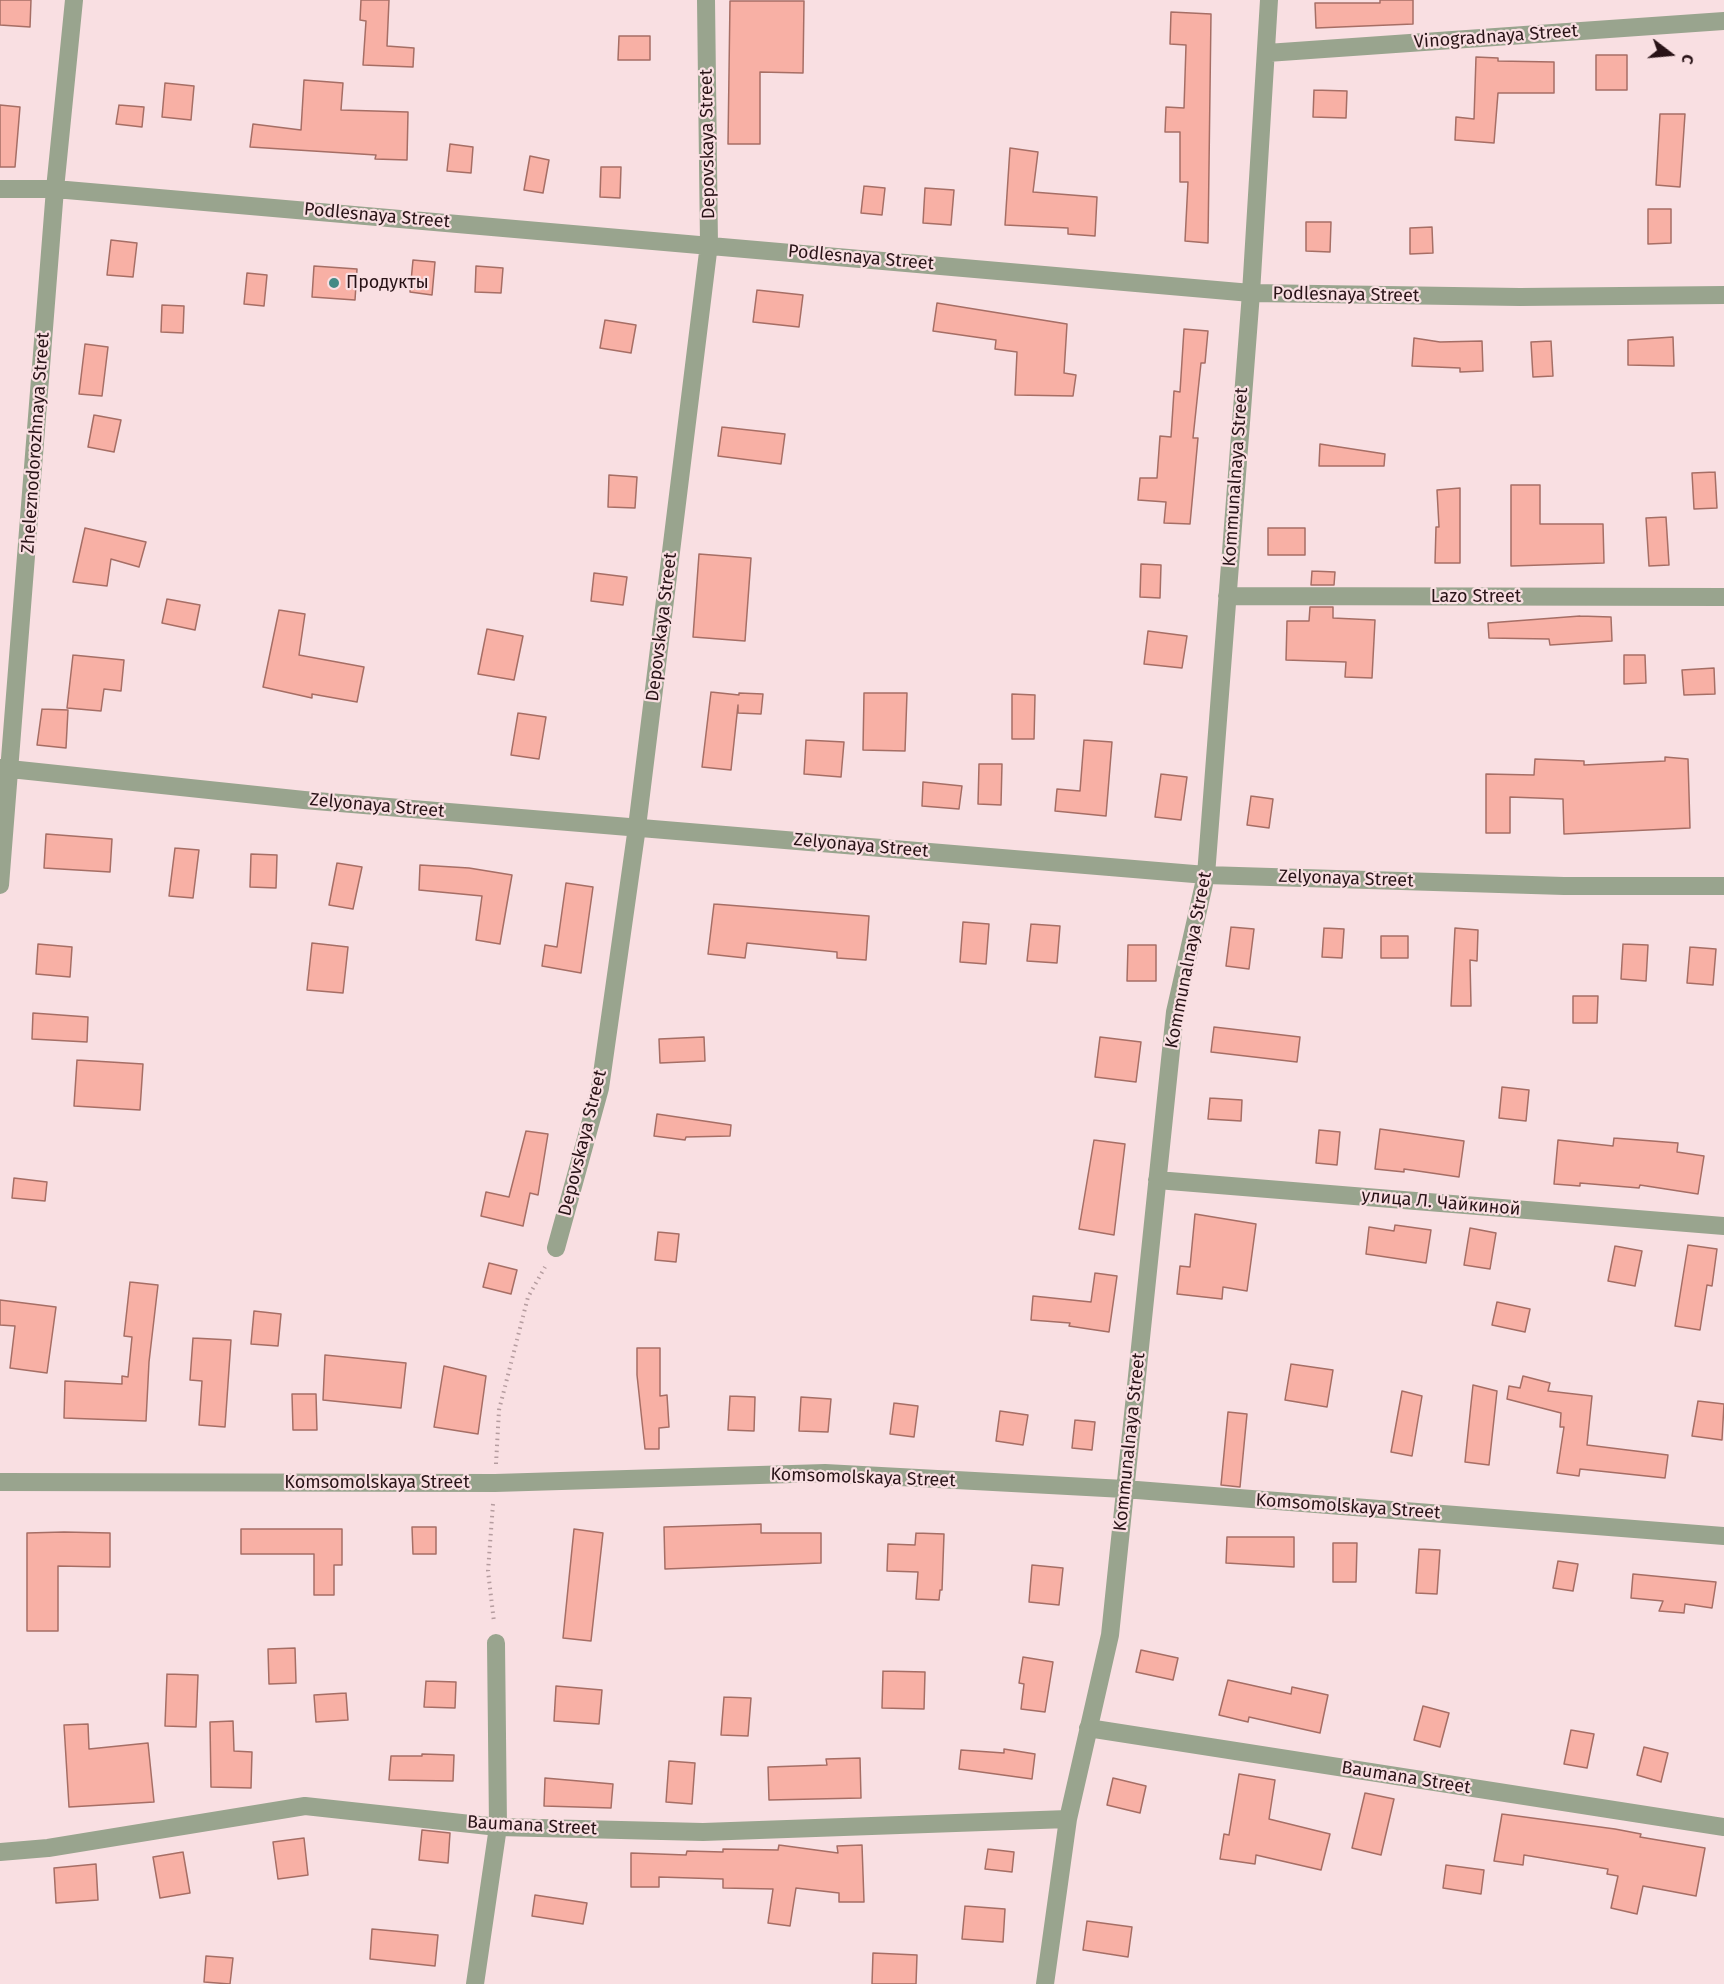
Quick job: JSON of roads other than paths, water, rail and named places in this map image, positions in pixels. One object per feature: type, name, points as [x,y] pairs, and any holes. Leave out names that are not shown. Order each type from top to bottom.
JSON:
[{"type":"street","name":"Zheleznodorozhnaya Street","points":[[0,885],[6,768],[55,189],[74,0]]},
{"type":"street","name":"Depovskaya Street","points":[[556,1248],[600,1088],[637,827],[709,244],[706,0]]},
{"type":"street","name":"Kommunalnaya Street","points":[[1045,1984],[1068,1819],[1110,1635],[1175,1012],[1206,875],[1251,293],[1269,0]]},
{"type":"street","name":"Vinogradnaya Street","points":[[1267,53],[1724,21]]},
{"type":"street","name":"Podlesnaya Street","points":[[0,189],[55,189],[709,244],[1251,293],[1520,297],[1724,295]]},
{"type":"street","name":"Lazo Street","points":[[1227,596],[1724,597]]},
{"type":"street","name":"Zelyonaya Street","points":[[6,768],[304,800],[1206,875],[1564,886],[1724,886]]},
{"type":"street","name":"улица Л. Чайкиной","points":[[1157,1180],[1724,1227]]},
{"type":"street","name":"Komsomolskaya Street","points":[[0,1482],[495,1483],[825,1473],[1124,1489],[1724,1536]]},
{"type":"street","points":[[475,1984],[498,1827],[496,1644]]},
{"type":"street","name":"Baumana Street","points":[[1088,1728],[1724,1827]]},
{"type":"street","name":"Baumana Street","points":[[0,1852],[48,1848],[305,1806],[498,1827],[703,1832],[1068,1819]]},
{"type":"place","name":"Продукты","points":[[334,283]]}]
